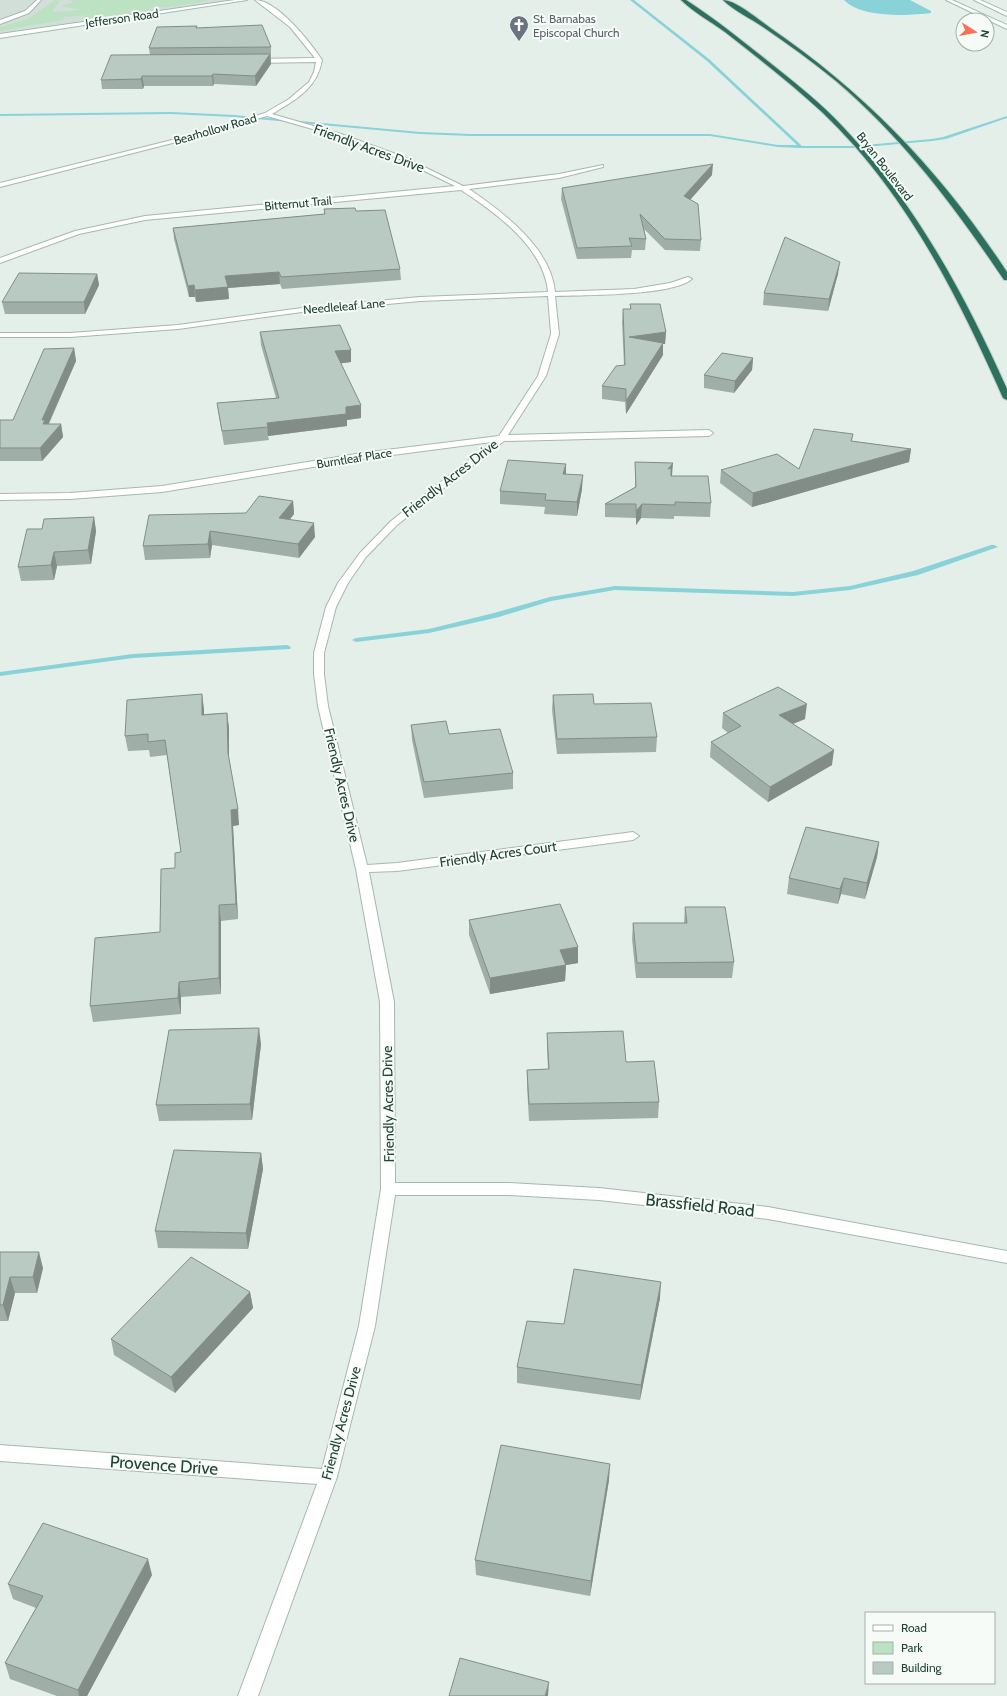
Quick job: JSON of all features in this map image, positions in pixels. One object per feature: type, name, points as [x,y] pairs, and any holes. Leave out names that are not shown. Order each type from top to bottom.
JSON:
[{"type":"highway","name":"Bryan Boulevard","points":[[682,0],[729,31],[806,94],[842,130],[890,187],[955,289],[991,360],[1007,398]]},
{"type":"highway","name":"Bryan Boulevard","points":[[725,0],[803,53],[872,111],[918,159],[954,202],[1007,278]]},
{"type":"street","points":[[0,22],[29,11],[39,0]]},
{"type":"street","name":"Jefferson Road","points":[[0,36],[245,0]]},
{"type":"street","points":[[256,0],[274,10],[294,26],[319,60]]},
{"type":"street","points":[[948,0],[1007,27]]},
{"type":"street","points":[[976,0],[1007,14]]},
{"type":"street","points":[[962,6],[990,14],[1007,21]]},
{"type":"street","points":[[248,61],[319,60]]},
{"type":"street","name":"Bearhollow Road","points":[[0,185],[194,136],[267,114],[291,100],[311,83],[317,72],[319,60]]},
{"type":"street","name":"Friendly Acres Drive","points":[[248,1696],[328,1477],[367,1326],[388,1190],[387,1002],[362,870],[323,706],[319,674],[319,653],[331,607],[343,583],[362,554],[394,523],[502,438],[542,376],[555,334],[550,278],[537,255],[517,230],[497,211],[463,188],[402,158],[339,135],[267,114]]},
{"type":"street","name":"Bitternut Trail","points":[[0,261],[58,238],[145,218],[463,188],[559,176],[602,166]]},
{"type":"street","name":"Needleleaf Lane","points":[[0,335],[70,335],[178,327],[302,310],[420,299],[634,291],[671,285],[688,279]]},
{"type":"street","name":"Burntleaf Place","points":[[0,497],[70,496],[162,489],[362,456],[502,438],[709,433]]},
{"type":"street","name":"Friendly Acres Court","points":[[362,870],[397,867],[633,836]]},
{"type":"street","name":"Brassfield Road","points":[[388,1190],[509,1189],[599,1194],[768,1212],[1007,1257]]},
{"type":"street","name":"Provence Drive","points":[[0,1453],[328,1477]]},
{"type":"shaded area","points":[[0,0],[245,0],[0,36]]},
{"type":"green space","points":[[55,0],[60,1],[52,11],[59,12],[81,10],[61,6],[74,2],[70,0],[211,0],[171,7],[150,8],[158,10],[87,19],[81,17],[93,15],[64,17],[63,20],[0,31],[0,27],[28,19]]},
{"type":"water","points":[[844,0],[910,0],[931,11],[931,13],[898,15],[873,13],[852,6]]},
{"type":"building","points":[[262,25],[271,47],[149,48],[157,27],[197,26],[196,28]]},
{"type":"building","points":[[270,54],[255,76],[213,74],[212,76],[142,76],[141,79],[101,80],[111,55]]},
{"type":"building","points":[[713,164],[684,196],[698,204],[701,240],[665,239],[640,214],[646,239],[629,238],[632,246],[577,248],[562,188]]},
{"type":"building","points":[[355,208],[356,211],[385,210],[400,269],[281,277],[279,272],[225,276],[228,287],[195,290],[194,285],[188,286],[173,228],[325,214],[324,209]]},
{"type":"building","points":[[785,237],[840,262],[829,299],[764,293]]},
{"type":"building","points":[[19,273],[97,274],[84,302],[2,302]]},
{"type":"building","points":[[630,304],[660,304],[666,332],[629,337],[663,343],[626,401],[626,389],[602,386],[616,366],[625,365],[623,309],[631,309]]},
{"type":"building","points":[[340,325],[351,350],[335,351],[361,405],[346,407],[346,414],[267,423],[268,427],[222,431],[217,403],[279,398],[260,332]]},
{"type":"building","points":[[74,348],[42,420],[45,420],[43,424],[61,424],[40,448],[0,448],[0,420],[13,420],[44,349]]},
{"type":"building","points":[[722,353],[753,358],[735,381],[704,375]]},
{"type":"building","points":[[814,429],[853,434],[851,441],[911,449],[753,493],[721,470],[777,454],[799,469]]},
{"type":"building","points":[[508,460],[566,464],[563,474],[583,475],[577,502],[545,500],[546,494],[500,491]]},
{"type":"building","points":[[635,462],[673,463],[668,469],[671,468],[671,476],[708,476],[711,503],[675,502],[675,505],[642,504],[636,511],[636,504],[605,504],[636,487]]},
{"type":"building","points":[[259,496],[293,501],[279,518],[314,523],[298,544],[210,531],[208,544],[143,546],[149,515],[246,513]]},
{"type":"building","points":[[94,517],[88,550],[54,552],[51,565],[18,567],[27,529],[42,529],[44,519]]},
{"type":"building","points":[[778,687],[807,704],[779,715],[834,750],[770,787],[711,742],[741,726],[723,713]]},
{"type":"building","points":[[202,694],[202,715],[227,713],[228,753],[238,809],[231,810],[236,904],[219,905],[219,978],[179,982],[178,998],[90,1006],[95,938],[160,932],[161,869],[175,868],[175,853],[181,852],[165,740],[148,742],[148,734],[125,736],[127,700]]},
{"type":"building","points":[[593,694],[594,704],[651,703],[657,737],[557,739],[553,695]]},
{"type":"building","points":[[446,721],[449,734],[500,729],[513,773],[424,782],[411,725]]},
{"type":"building","points":[[806,827],[879,842],[867,883],[844,878],[840,889],[789,878]]},
{"type":"building","points":[[560,904],[578,947],[560,950],[566,965],[490,978],[469,920]]},
{"type":"building","points":[[685,907],[725,907],[734,962],[637,963],[633,923],[687,923]]},
{"type":"building","points":[[259,1028],[250,1104],[156,1105],[169,1030]]},
{"type":"building","points":[[623,1031],[626,1062],[654,1061],[659,1102],[529,1104],[527,1070],[549,1069],[547,1033]]},
{"type":"building","points":[[174,1150],[261,1153],[246,1233],[155,1231]]},
{"type":"building","points":[[0,1252],[39,1252],[33,1277],[10,1277],[3,1305],[0,1305]]},
{"type":"building","points":[[191,1257],[250,1292],[171,1377],[111,1339]]},
{"type":"building","points":[[574,1269],[661,1282],[641,1385],[517,1367],[527,1321],[564,1324]]},
{"type":"building","points":[[501,1445],[610,1464],[591,1581],[475,1560]]},
{"type":"building","points":[[43,1523],[148,1559],[78,1690],[5,1663],[43,1596],[8,1584]]},
{"type":"building","points":[[460,1658],[549,1682],[545,1696],[449,1696]]},
{"type":"waterway","points":[[632,0],[708,60],[801,147]]},
{"type":"waterway","points":[[0,115],[171,113],[234,116],[420,133],[471,135],[710,135],[778,146],[801,147]]},
{"type":"waterway","points":[[801,147],[854,147],[932,140],[944,138],[1007,117]]},
{"type":"waterway","points":[[356,640],[429,631],[496,615],[550,599],[615,588],[793,594],[850,588],[915,573],[994,547]]},
{"type":"waterway","points":[[0,674],[133,656],[287,647]]},
{"type":"place","name":"St. Barnabas Episcopal Church","points":[[519,42]]}]
